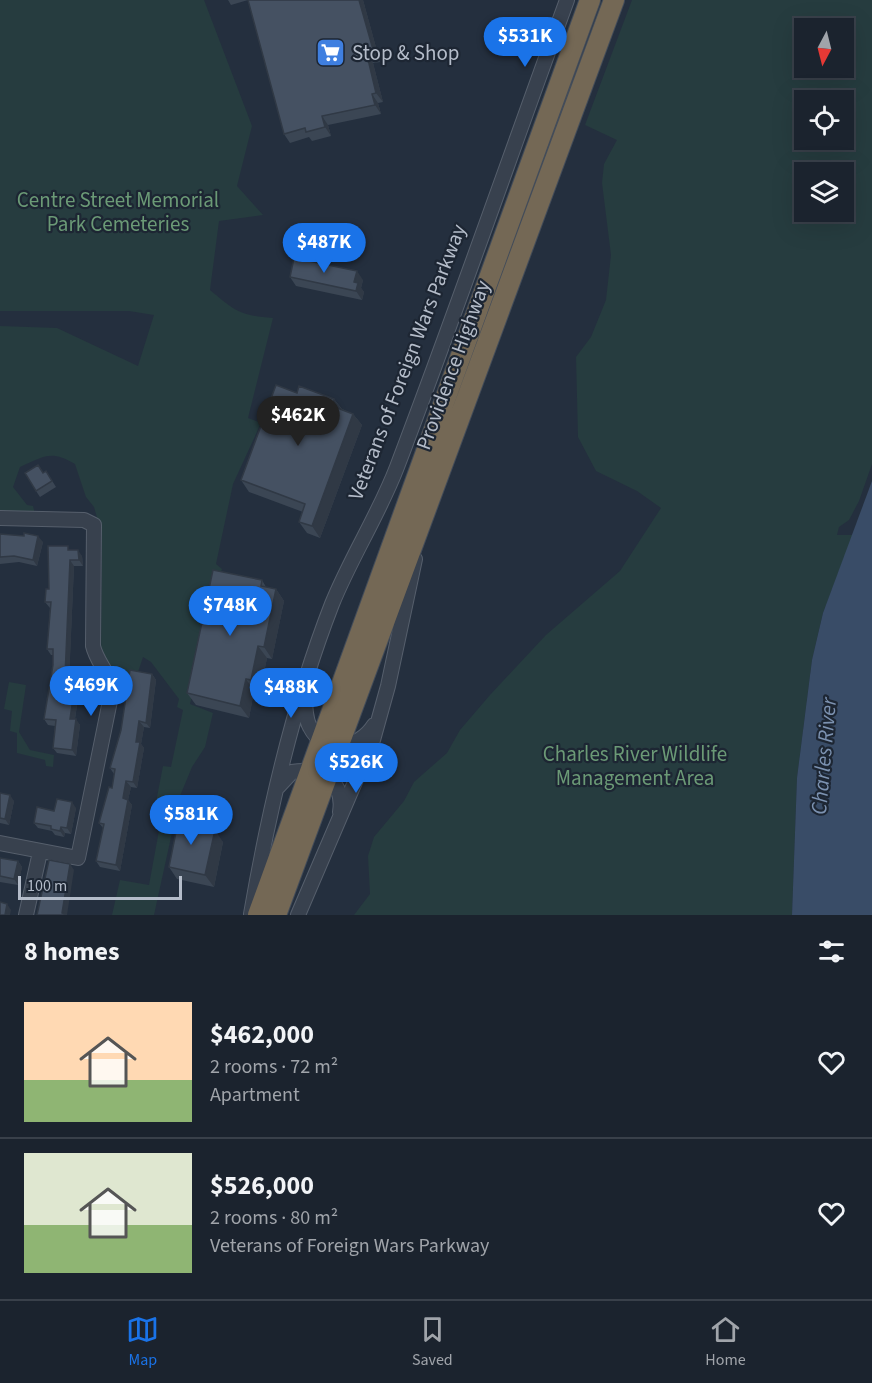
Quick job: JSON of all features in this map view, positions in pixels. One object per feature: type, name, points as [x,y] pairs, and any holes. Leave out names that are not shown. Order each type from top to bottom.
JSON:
[{"type":"highway","name":"Providence Highway","points":[[329,743],[590,0]]},
{"type":"highway","name":"Providence Highway","points":[[329,743],[422,519],[614,0]]},
{"type":"highway","points":[[258,915],[329,743]]},
{"type":"highway","points":[[276,915],[318,773]]},
{"type":"street","name":"Veterans of Foreign Wars Parkway","points":[[251,915],[272,801],[306,681],[340,587],[392,478],[567,0]]},
{"type":"street","points":[[0,518],[84,520],[94,525],[93,646],[97,660],[109,676],[112,691],[78,858],[0,843]]},
{"type":"street","points":[[298,915],[366,759],[380,716],[407,600],[422,519]]},
{"type":"street","points":[[306,681],[306,716],[314,734],[329,743],[347,746],[364,738],[380,716]]},
{"type":"street","points":[[272,801],[286,776],[292,772],[318,773],[340,798],[337,826]]},
{"type":"street","points":[[26,915],[40,852]]},
{"type":"green space","name":"Centre Street Memorial Park Cemeteries","points":[[0,0],[204,0],[252,126],[237,186],[263,215],[219,221],[210,290],[238,311],[253,316],[273,318],[248,418],[261,423],[233,484],[216,564],[222,569],[190,704],[213,713],[205,747],[192,767],[180,796],[154,915],[112,915],[120,880],[149,885],[160,825],[152,823],[163,766],[171,767],[183,710],[177,707],[179,699],[151,662],[143,657],[136,678],[120,676],[114,668],[106,665],[101,656],[102,535],[94,507],[86,497],[75,464],[60,457],[48,456],[20,467],[13,487],[27,505],[33,506],[35,514],[0,513],[0,326],[57,328],[138,366],[154,315],[129,311],[0,311]]},
{"type":"green space","name":"Charles River Wildlife Management Area","points":[[632,0],[872,0],[872,464],[859,501],[849,520],[839,527],[837,535],[853,535],[823,613],[812,660],[797,778],[792,915],[354,915],[370,894],[368,856],[374,837],[404,801],[414,782],[447,753],[460,730],[546,635],[620,571],[661,508],[637,491],[596,471],[578,437],[576,357],[591,337],[606,300],[611,255],[602,183],[604,164],[617,140],[585,125]]},
{"type":"green space","points":[[9,682],[26,685],[19,732],[30,750],[54,755],[53,767],[46,766],[45,760],[17,753],[17,733],[10,731],[12,711],[4,709]]},
{"type":"water","name":"Charles River","points":[[872,481],[872,915],[792,915],[797,778],[812,660],[823,613]]},
{"type":"building","points":[[248,0],[359,0],[374,53],[367,55],[376,93],[372,94],[375,105],[322,116],[325,127],[306,132],[305,128],[284,134]]},
{"type":"building","points":[[294,258],[357,271],[354,282],[358,283],[356,291],[290,277]]},
{"type":"building","points":[[276,385],[297,393],[299,386],[334,399],[332,406],[353,414],[312,526],[299,522],[305,504],[241,480]]},
{"type":"building","points":[[38,465],[43,473],[46,471],[52,481],[36,491],[25,473]]},
{"type":"building","points":[[24,533],[38,536],[33,560],[14,556],[0,557],[0,534],[24,536]]},
{"type":"building","points":[[48,546],[68,546],[68,550],[78,550],[79,560],[70,560],[65,677],[76,679],[70,719],[76,719],[72,750],[53,748],[56,720],[44,719],[53,665],[53,649],[47,649],[51,602],[45,602],[46,589],[49,589]]},
{"type":"building","points":[[213,570],[262,580],[261,586],[276,589],[264,647],[258,646],[251,680],[246,679],[240,706],[187,693]]},
{"type":"building","points":[[130,670],[152,674],[146,723],[139,721],[136,742],[140,742],[133,782],[126,781],[123,798],[128,800],[116,865],[96,861],[104,824],[99,823],[109,787],[112,788],[115,769],[110,768],[121,730]]},
{"type":"building","points":[[0,793],[10,795],[5,819],[0,818]]},
{"type":"building","points":[[57,799],[72,802],[67,828],[61,827],[60,831],[51,829],[51,826],[34,823],[37,807],[54,811]]},
{"type":"building","points":[[180,812],[194,815],[192,825],[215,830],[205,875],[169,867]]},
{"type":"building","points":[[0,858],[18,861],[14,879],[0,876]]},
{"type":"building","points":[[49,860],[70,864],[62,913],[66,915],[37,915]]},
{"type":"building","points":[[0,902],[7,904],[5,915],[0,915]]},
{"type":"place","name":"Stop & Shop","points":[[331,53]]}]
